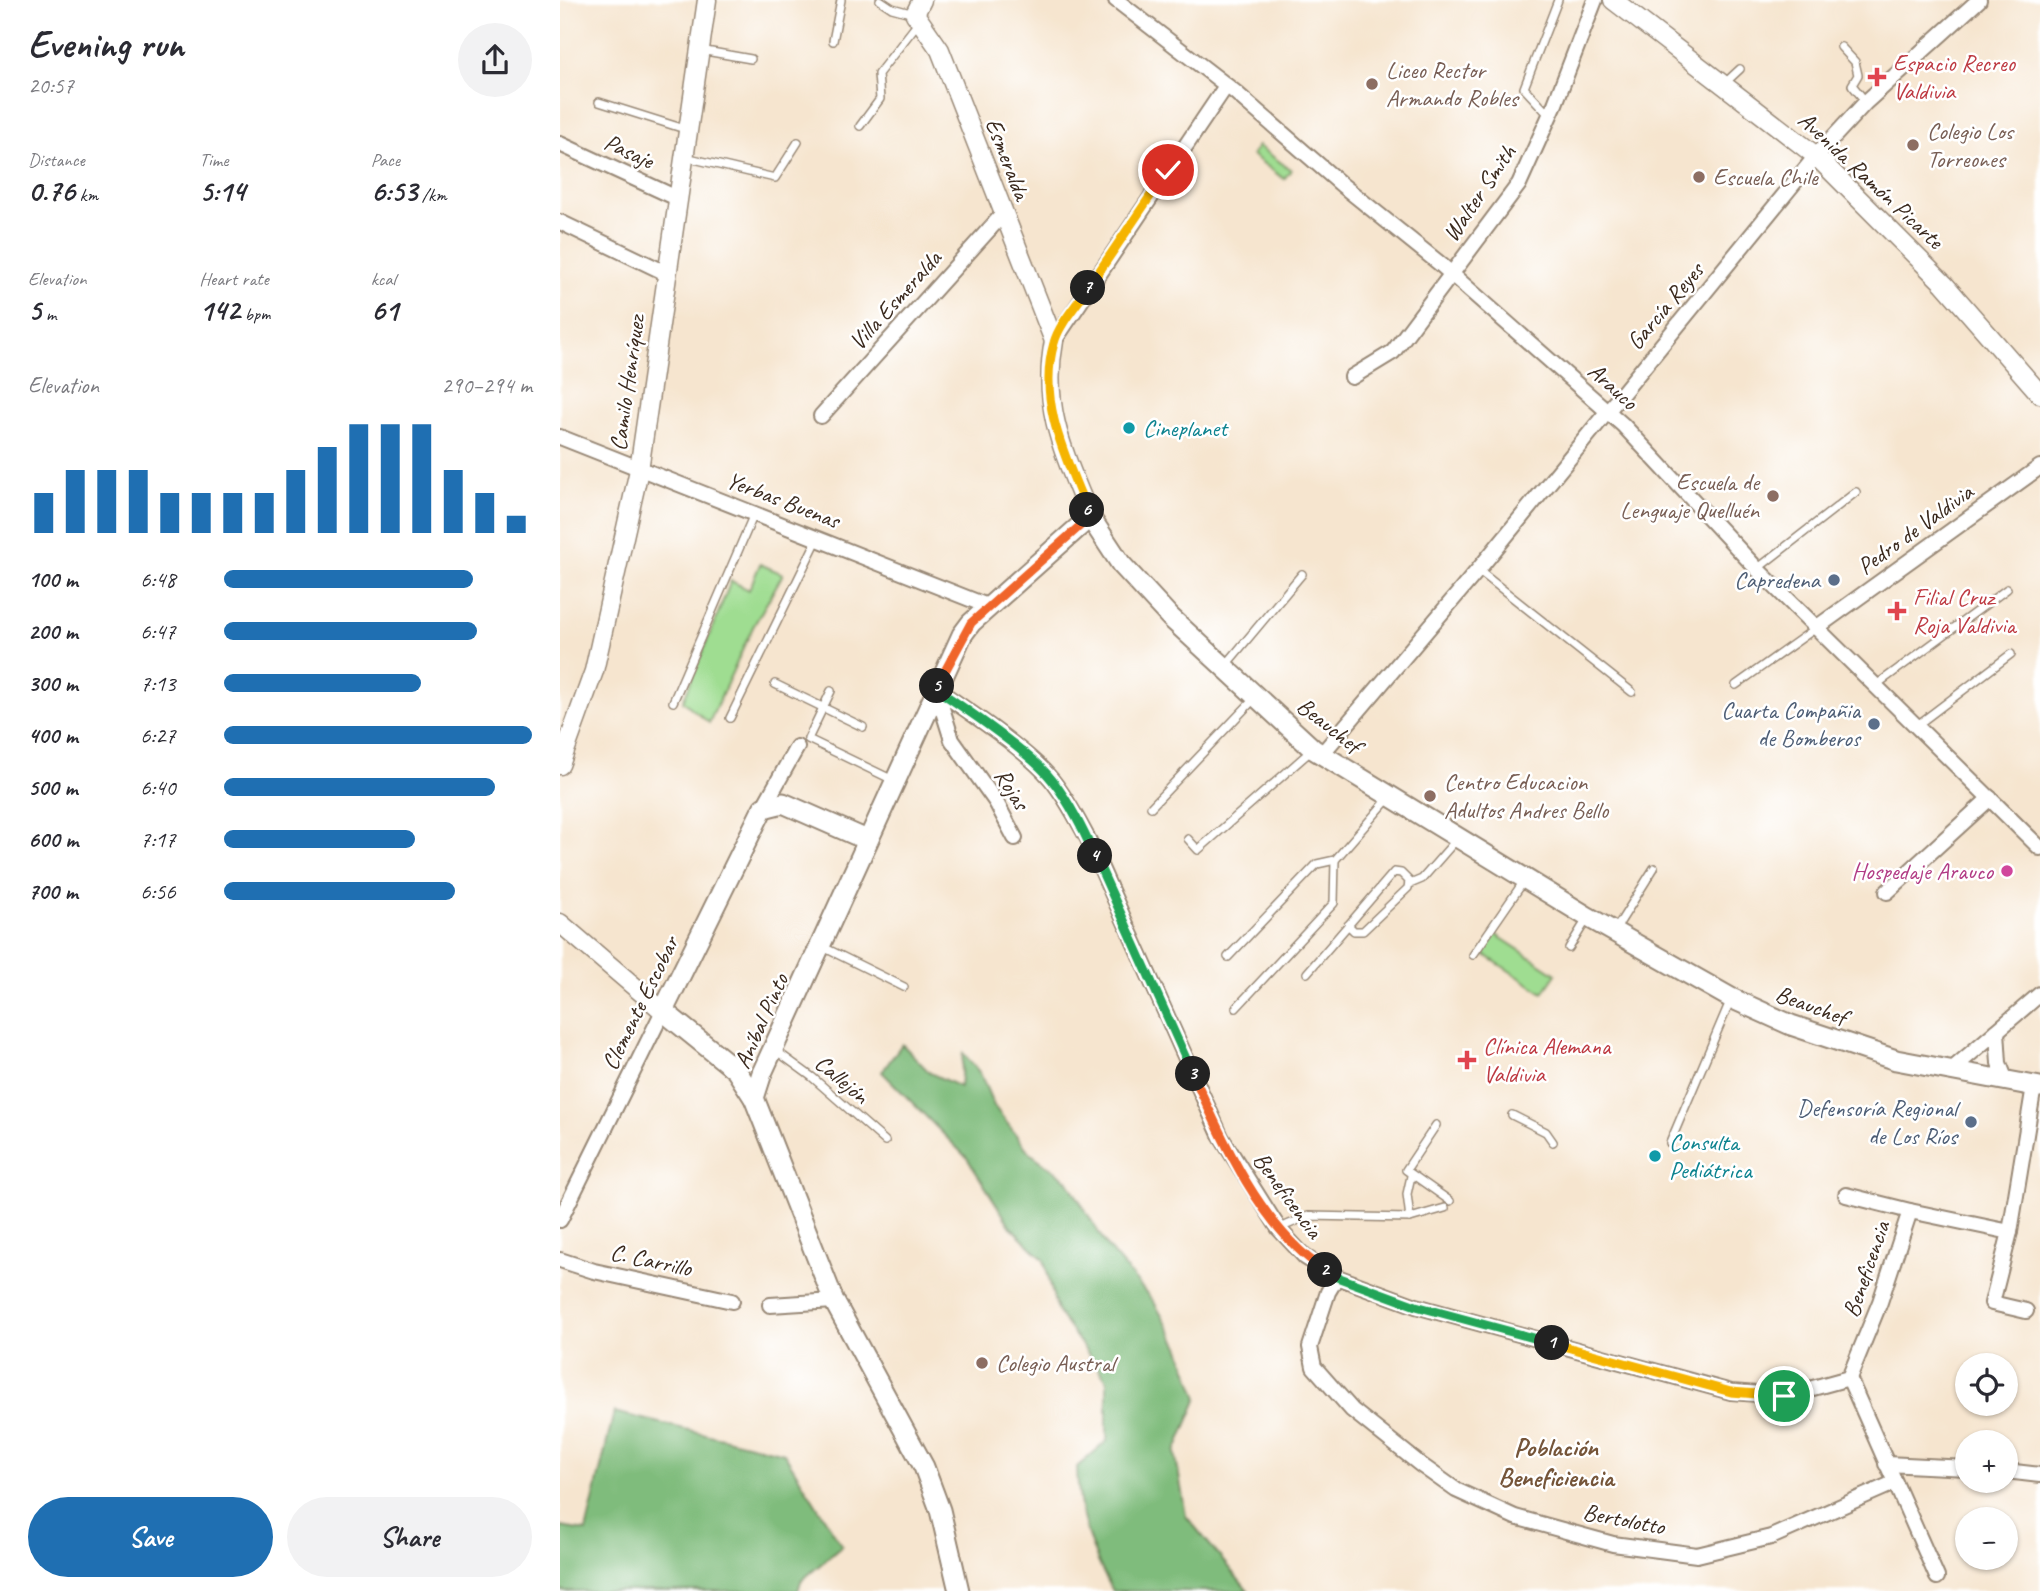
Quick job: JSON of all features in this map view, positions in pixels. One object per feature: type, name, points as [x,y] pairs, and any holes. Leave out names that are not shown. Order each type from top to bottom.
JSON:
[{"type":"main road","name":"Aníbal Pinto","points":[[959,1591],[940,1510],[924,1467],[834,1301],[754,1098],[773,1049],[962,635],[1090,517]]},
{"type":"main road","name":"Beauchef","points":[[1090,517],[1121,564],[1170,617],[1317,752],[1588,917],[1731,998],[1791,1025],[1896,1060],[1948,1072],[2037,1086]]},
{"type":"main road","points":[[763,808],[783,803],[867,840]]},
{"type":"main road","name":"Clemente Escobar","points":[[663,1011],[763,808]]},
{"type":"main road","points":[[663,1011],[736,1070],[754,1098]]},
{"type":"street","name":"Camilo Henríquez","points":[[560,765],[594,671],[639,470],[707,0]]},
{"type":"street","name":"Arauco","points":[[1116,0],[1226,86],[1451,273],[1606,410],[1756,569],[1990,798],[2038,841]]},
{"type":"street","name":"Walter Smith","points":[[1353,377],[1392,352],[1519,184],[1550,116],[1595,0]]},
{"type":"street","name":"Avenida Ramón Picarte","points":[[1613,0],[1816,156],[1944,284],[2040,394]]},
{"type":"street","name":"García Reyes","points":[[1317,752],[1478,570],[1606,410],[1721,276],[1816,156],[1866,102],[1979,0]]},
{"type":"street","name":"Esmeralda","points":[[918,12],[940,50],[1054,341]]},
{"type":"street","name":"Beauchef","points":[[1090,517],[1050,408],[1048,385],[1054,341],[1226,86]]},
{"type":"street","name":"Pasaje","points":[[560,144],[679,199]]},
{"type":"street","name":"Villa Esmeralda","points":[[821,416],[1003,214]]},
{"type":"street","points":[[560,222],[668,274]]},
{"type":"street","name":"Yerbas Buenas","points":[[560,437],[990,607]]},
{"type":"street","name":"Pedro de Valdivia","points":[[1816,628],[2040,467]]},
{"type":"street","name":"Rojas","points":[[936,689],[952,740],[996,802],[1015,838]]},
{"type":"street","name":"Beneficencia","points":[[936,689],[962,706],[1050,778],[1067,802],[1088,839],[1221,1137],[1279,1229],[1305,1257],[1337,1277],[1416,1306],[1731,1392],[1784,1396],[1849,1378],[1881,1302],[1910,1211],[2010,1232]]},
{"type":"street","name":"Clemente Escobar","points":[[763,808],[797,747]]},
{"type":"street","points":[[1887,892],[1990,798]]},
{"type":"street","points":[[560,923],[663,1011]]},
{"type":"street","points":[[1948,1072],[2040,994]]},
{"type":"street","name":"Clemente Escobar","points":[[560,1220],[663,1011]]},
{"type":"street","points":[[1997,1031],[1999,1063],[2006,1081]]},
{"type":"street","points":[[2026,1311],[1992,1303],[2010,1232],[2037,1086]]},
{"type":"street","points":[[1846,1195],[1910,1211]]},
{"type":"street","name":"C. Carrillo","points":[[560,1260],[732,1301]]},
{"type":"street","name":"Bertolotto","points":[[1337,1277],[1328,1292],[1310,1347],[1314,1367],[1352,1410],[1421,1465],[1456,1490],[1515,1517],[1613,1544],[1698,1555],[1771,1537],[1894,1483]]},
{"type":"street","points":[[770,1305],[834,1301]]},
{"type":"street","points":[[1849,1378],[1937,1577]]},
{"type":"street","points":[[1886,1464],[1955,1467]]},
{"type":"street","points":[[2018,1472],[2040,1475]]},
{"type":"lane","points":[[833,41],[841,0]]},
{"type":"lane","points":[[860,126],[880,99],[878,74],[918,12],[892,8],[880,0]]},
{"type":"lane","points":[[1550,116],[1524,88],[1558,0]]},
{"type":"lane","points":[[1841,47],[1855,62],[1858,75],[1852,85],[1866,102]]},
{"type":"lane","points":[[700,50],[751,59]]},
{"type":"lane","points":[[1723,84],[1740,69]]},
{"type":"lane","points":[[599,102],[688,130]]},
{"type":"lane","points":[[684,157],[775,178],[798,142]]},
{"type":"lane","points":[[1756,569],[1856,492]]},
{"type":"lane","points":[[673,702],[754,513]]},
{"type":"lane","points":[[730,718],[818,537]]},
{"type":"lane","points":[[1478,570],[1632,692]]},
{"type":"lane","points":[[1225,666],[1302,574]]},
{"type":"lane","points":[[1875,686],[2007,589]]},
{"type":"lane","points":[[1736,685],[1816,628]]},
{"type":"lane","points":[[1916,726],[2011,654]]},
{"type":"lane","points":[[775,684],[863,727]]},
{"type":"lane","points":[[831,691],[808,739],[894,780]]},
{"type":"lane","points":[[1151,807],[1256,697]]},
{"type":"lane","points":[[1188,839],[1198,850],[1317,752]]},
{"type":"lane","points":[[1228,957],[1317,864],[1335,860],[1390,797]]},
{"type":"lane","points":[[1348,926],[1354,931],[1363,931],[1410,884],[1422,879],[1457,838]]},
{"type":"lane","points":[[1236,1008],[1334,903],[1335,860]]},
{"type":"lane","points":[[1614,932],[1654,868]]},
{"type":"lane","points":[[1307,973],[1394,872],[1401,873],[1410,884]]},
{"type":"lane","points":[[1473,955],[1525,879]]},
{"type":"lane","points":[[1569,948],[1588,917]]},
{"type":"lane","points":[[821,947],[904,987]]},
{"type":"lane","points":[[1670,1143],[1731,998]]},
{"type":"lane","name":"Callejón","points":[[773,1049],[812,1077],[885,1141]]},
{"type":"lane","points":[[1512,1115],[1546,1132],[1553,1142]]},
{"type":"lane","points":[[1436,1125],[1406,1166],[1411,1176],[1450,1201]]},
{"type":"lane","points":[[1410,1218],[1407,1194],[1411,1176]]},
{"type":"lane","points":[[1279,1229],[1308,1216],[1410,1218],[1445,1208]]},
{"type":"green space","points":[[1258,146],[1291,170],[1284,179],[1252,155]]},
{"type":"green space","points":[[760,564],[783,574],[753,627],[709,723],[683,701],[731,581],[749,590]]},
{"type":"green space","points":[[1495,934],[1556,974],[1543,993],[1482,953]]},
{"type":"green space","points":[[902,1044],[930,1073],[960,1087],[963,1053],[980,1073],[994,1106],[1030,1153],[1067,1180],[1108,1248],[1154,1302],[1179,1346],[1198,1398],[1175,1452],[1186,1516],[1248,1591],[1113,1591],[1087,1531],[1080,1500],[1077,1467],[1107,1441],[1107,1380],[1057,1311],[1044,1260],[1011,1227],[967,1158],[882,1072]]},
{"type":"green space","points":[[614,1412],[784,1453],[842,1546],[801,1581],[798,1591],[560,1591],[560,1527],[586,1531]]},
{"type":"place","name":"Espacio Recreo Valdivia","points":[[1877,77]]},
{"type":"place","name":"Liceo Rector Armando Robles","points":[[1372,84]]},
{"type":"place","name":"Colegio Los Torreones","points":[[1913,145]]},
{"type":"place","name":"Escuela Chile","points":[[1699,177]]},
{"type":"place","name":"Cineplanet","points":[[1129,428]]},
{"type":"place","name":"Escuela de Lenguaje Quelluén","points":[[1773,496]]},
{"type":"place","name":"Capredena","points":[[1834,580]]},
{"type":"place","name":"Filial Cruz Roja Valdivia","points":[[1897,611]]},
{"type":"place","name":"Cuarta Compañia de Bomberos","points":[[1874,724]]},
{"type":"place","name":"Centro Educacion Adultos Andres Bello","points":[[1430,796]]},
{"type":"place","name":"Hospedaje Arauco","points":[[2007,871]]},
{"type":"place","name":"Clínica Alemana Valdivia","points":[[1467,1060]]},
{"type":"place","name":"Defensoría Regional de Los Ríos","points":[[1971,1122]]},
{"type":"place","name":"Consulta Pediátrica","points":[[1655,1156]]},
{"type":"place","name":"Colegio Austral","points":[[982,1363]]},
{"type":"district","name":"Población Beneficiencia","points":[[1556,1462]]},
{"type":"route","points":[[1168,170],[1054,341],[1048,385],[1050,408],[1090,517],[971,623],[962,635],[936,689],[962,706],[1050,778],[1067,802],[1088,839],[1221,1137],[1279,1229],[1305,1257],[1337,1277],[1416,1306],[1731,1392],[1784,1396]]}]
